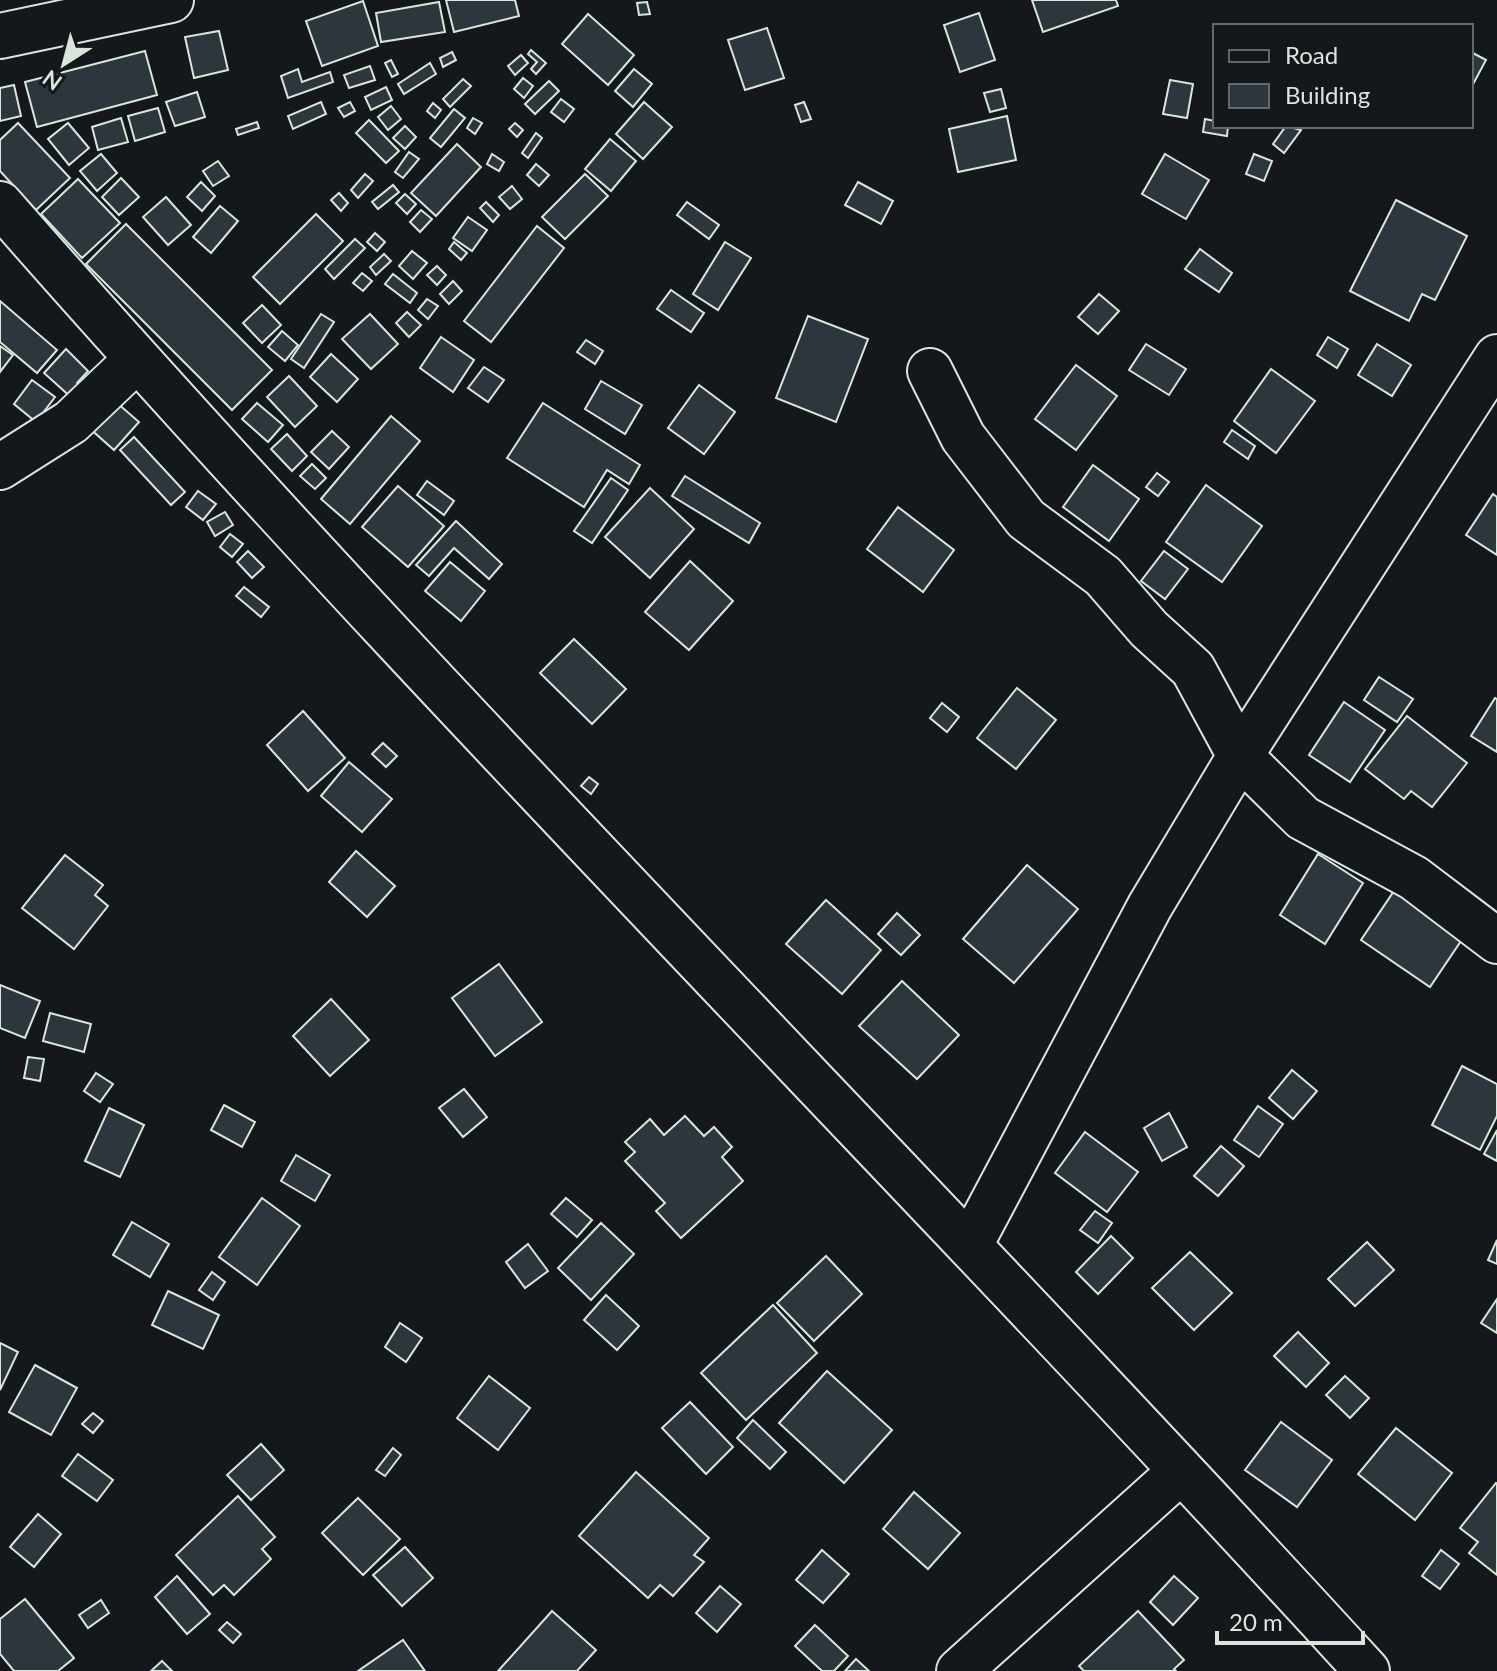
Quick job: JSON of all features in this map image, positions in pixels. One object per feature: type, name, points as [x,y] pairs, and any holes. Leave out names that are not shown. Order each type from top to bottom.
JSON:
[{"type":"street","points":[[0,36],[171,0]]},
{"type":"street","points":[[0,204],[136,360],[477,728],[970,1245],[1367,1671]]},
{"type":"street","points":[[970,1245],[1150,906],[1240,756],[1497,357]]},
{"type":"street","points":[[0,467],[71,422],[136,360]]},
{"type":"street","points":[[930,371],[963,437],[1026,519],[1103,576],[1149,629],[1193,669],[1240,756],[1303,818],[1414,878],[1497,941]]},
{"type":"street","points":[[959,1671],[1181,1471]]},
{"type":"building","points":[[446,0],[515,0],[519,16],[454,32]]},
{"type":"building","points":[[1032,0],[1116,0],[1118,6],[1043,32]]},
{"type":"building","points":[[363,1],[378,46],[322,66],[306,21]]},
{"type":"building","points":[[439,2],[445,32],[381,42],[376,13]]},
{"type":"building","points":[[647,2],[650,14],[639,15],[637,3]]},
{"type":"building","points":[[979,13],[995,60],[960,72],[944,25]]},
{"type":"building","points":[[588,14],[634,55],[608,85],[562,44]]},
{"type":"building","points":[[767,28],[784,78],[745,90],[728,40]]},
{"type":"building","points":[[219,31],[228,70],[194,78],[185,37]]},
{"type":"building","points":[[531,50],[546,63],[536,74],[531,69],[537,62],[528,54]]},
{"type":"building","points":[[145,51],[157,95],[37,127],[25,82]]},
{"type":"building","points":[[452,52],[456,60],[443,67],[440,58]]},
{"type":"building","points":[[1473,53],[1486,60],[1473,84]]},
{"type":"building","points":[[521,55],[528,63],[515,75],[508,66]]},
{"type":"building","points":[[391,60],[398,74],[392,77],[385,63]]},
{"type":"building","points":[[430,63],[436,74],[404,94],[398,84]]},
{"type":"building","points":[[370,66],[375,80],[349,88],[344,75]]},
{"type":"building","points":[[298,69],[302,82],[330,72],[333,82],[288,98],[281,76]]},
{"type":"building","points":[[634,69],[652,84],[633,107],[615,91]]},
{"type":"building","points":[[523,78],[533,86],[524,98],[514,89]]},
{"type":"building","points":[[463,79],[471,86],[450,107],[443,99]]},
{"type":"building","points":[[1170,80],[1193,84],[1187,118],[1163,114]]},
{"type":"building","points":[[549,81],[559,91],[535,114],[525,104]]},
{"type":"building","points":[[14,85],[21,116],[0,121],[0,88]]},
{"type":"building","points":[[386,87],[392,100],[371,110],[365,97]]},
{"type":"building","points":[[1001,89],[1006,108],[990,112],[984,93]]},
{"type":"building","points":[[197,92],[205,117],[175,126],[166,102]]},
{"type":"building","points":[[561,99],[574,109],[564,122],[551,112]]},
{"type":"building","points":[[321,102],[326,114],[293,129],[288,116]]},
{"type":"building","points":[[350,102],[355,111],[344,117],[338,108]]},
{"type":"building","points":[[644,102],[672,127],[643,159],[616,134]]},
{"type":"building","points":[[804,102],[811,119],[801,122],[795,105]]},
{"type":"building","points":[[433,103],[441,110],[435,118],[427,111]]},
{"type":"building","points":[[391,106],[401,119],[388,130],[378,117]]},
{"type":"building","points":[[158,108],[165,132],[135,141],[128,116]]},
{"type":"building","points":[[454,109],[465,118],[441,147],[430,138]]},
{"type":"building","points":[[1007,116],[1016,160],[958,172],[949,129]]},
{"type":"building","points":[[121,118],[128,142],[98,150],[92,127]]},
{"type":"building","points":[[473,118],[482,123],[475,134],[467,128]]},
{"type":"building","points":[[1205,119],[1213,121],[1213,128],[1228,128],[1227,136],[1203,132]]},
{"type":"building","points":[[369,120],[399,151],[386,163],[356,133]]},
{"type":"building","points":[[257,122],[259,128],[238,135],[236,129]]},
{"type":"building","points":[[18,123],[70,178],[36,210],[0,171],[0,140]]},
{"type":"building","points":[[68,123],[89,148],[69,165],[48,139]]},
{"type":"building","points":[[515,123],[523,130],[517,137],[509,129]]},
{"type":"building","points":[[405,126],[416,137],[405,149],[393,138]]},
{"type":"building","points":[[1285,128],[1301,130],[1284,153],[1273,144]]},
{"type":"building","points":[[536,133],[542,138],[528,158],[522,153]]},
{"type":"building","points":[[610,139],[636,161],[611,191],[585,169]]},
{"type":"building","points":[[457,144],[481,167],[436,216],[411,193]]},
{"type":"building","points":[[409,152],[419,159],[403,178],[395,172]]},
{"type":"building","points":[[101,154],[117,173],[97,191],[80,171]]},
{"type":"building","points":[[492,154],[504,162],[499,171],[487,164]]},
{"type":"building","points":[[1165,154],[1209,180],[1186,219],[1142,194]]},
{"type":"building","points":[[1254,154],[1272,161],[1264,181],[1246,174]]},
{"type":"building","points":[[218,161],[229,176],[213,186],[203,171]]},
{"type":"building","points":[[536,164],[549,175],[539,186],[527,175]]},
{"type":"building","points":[[365,174],[373,181],[358,198],[351,190]]},
{"type":"building","points":[[585,174],[608,196],[565,239],[542,217]]},
{"type":"building","points":[[121,178],[139,197],[119,215],[102,197]]},
{"type":"building","points":[[78,179],[120,223],[82,258],[41,214]]},
{"type":"building","points":[[201,182],[215,196],[202,211],[187,197]]},
{"type":"building","points":[[858,182],[893,201],[881,224],[845,205]]},
{"type":"building","points":[[393,185],[399,192],[378,209],[372,202]]},
{"type":"building","points":[[512,186],[522,199],[510,209],[499,197]]},
{"type":"building","points":[[339,193],[348,203],[341,211],[331,200]]},
{"type":"building","points":[[405,194],[416,204],[407,214],[396,203]]},
{"type":"building","points":[[166,197],[191,225],[168,245],[143,217]]},
{"type":"building","points":[[1396,200],[1467,236],[1435,300],[1422,294],[1409,321],[1350,291]]},
{"type":"building","points":[[486,202],[499,215],[493,222],[480,208]]},
{"type":"building","points":[[687,202],[719,225],[709,239],[677,215]]},
{"type":"building","points":[[220,206],[238,221],[211,253],[193,237]]},
{"type":"building","points":[[421,210],[432,219],[420,232],[410,222]]},
{"type":"building","points":[[316,214],[343,241],[280,304],[253,277]]},
{"type":"building","points":[[468,217],[487,230],[472,251],[453,238]]},
{"type":"building","points":[[126,224],[272,370],[232,410],[86,264]]},
{"type":"building","points":[[537,226],[564,248],[491,342],[464,321]]},
{"type":"building","points":[[375,233],[385,242],[377,251],[367,242]]},
{"type":"building","points":[[355,239],[365,248],[334,279],[325,269]]},
{"type":"building","points":[[454,242],[467,253],[461,260],[449,249]]},
{"type":"building","points":[[725,242],[751,258],[718,310],[693,294]]},
{"type":"building","points":[[1200,249],[1232,273],[1219,292],[1185,269]]},
{"type":"building","points":[[412,251],[427,263],[413,279],[399,266]]},
{"type":"building","points":[[384,254],[391,261],[376,275],[370,267]]},
{"type":"building","points":[[437,266],[446,275],[437,285],[427,275]]},
{"type":"building","points":[[362,273],[372,281],[363,291],[353,283]]},
{"type":"building","points":[[393,274],[417,293],[410,303],[385,284]]},
{"type":"building","points":[[453,281],[462,291],[449,304],[440,294]]},
{"type":"building","points":[[671,290],[704,313],[691,332],[657,309]]},
{"type":"building","points":[[1099,294],[1119,311],[1098,334],[1078,317]]},
{"type":"building","points":[[427,299],[438,306],[428,319],[418,310]]},
{"type":"building","points":[[0,301],[57,350],[37,373],[0,342]]},
{"type":"building","points":[[262,305],[281,325],[262,343],[243,323]]},
{"type":"building","points":[[407,312],[421,325],[409,337],[396,323]]},
{"type":"building","points":[[321,314],[334,322],[304,368],[291,359]]},
{"type":"building","points":[[370,314],[398,344],[371,369],[342,339]]},
{"type":"building","points":[[808,316],[868,339],[836,422],[776,398]]},
{"type":"building","points":[[282,331],[298,345],[285,361],[268,347]]},
{"type":"building","points":[[441,337],[474,360],[453,392],[420,368]]},
{"type":"building","points":[[1328,337],[1348,349],[1337,368],[1317,355]]},
{"type":"building","points":[[586,340],[603,351],[595,364],[577,352]]},
{"type":"building","points":[[1146,344],[1186,369],[1169,395],[1129,370]]},
{"type":"building","points":[[1377,344],[1411,365],[1392,396],[1358,375]]},
{"type":"building","points":[[0,346],[13,355],[0,372]]},
{"type":"building","points":[[66,349],[88,371],[77,383],[92,397],[83,408],[44,373]]},
{"type":"building","points":[[331,354],[358,379],[337,402],[310,377]]},
{"type":"building","points":[[1076,365],[1117,396],[1076,450],[1035,419]]},
{"type":"building","points":[[484,367],[504,380],[488,402],[468,388]]},
{"type":"building","points":[[1271,369],[1315,401],[1276,453],[1234,421]]},
{"type":"building","points":[[289,376],[317,406],[295,427],[267,397]]},
{"type":"building","points":[[32,380],[55,397],[36,422],[14,404]]},
{"type":"building","points":[[601,381],[642,405],[625,434],[585,409]]},
{"type":"building","points":[[699,385],[735,412],[704,454],[668,428]]},
{"type":"building","points":[[109,396],[139,422],[114,450],[79,419]]},
{"type":"building","points":[[257,403],[283,425],[268,442],[242,419]]},
{"type":"building","points":[[543,403],[640,465],[629,484],[607,470],[584,507],[507,458]]},
{"type":"building","points":[[391,416],[420,441],[350,524],[321,499]]},
{"type":"building","points":[[1232,430],[1255,446],[1248,459],[1224,442]]},
{"type":"building","points":[[332,431],[349,447],[329,469],[311,452]]},
{"type":"building","points":[[287,434],[307,456],[292,471],[271,449]]},
{"type":"building","points":[[134,437],[185,492],[171,505],[120,450]]},
{"type":"building","points":[[312,464],[326,478],[315,489],[300,476]]},
{"type":"building","points":[[1093,465],[1139,499],[1109,541],[1063,507]]},
{"type":"building","points":[[1157,473],[1169,482],[1158,496],[1146,487]]},
{"type":"building","points":[[685,476],[760,523],[749,543],[672,496]]},
{"type":"building","points":[[611,478],[628,490],[592,543],[574,531]]},
{"type":"building","points":[[427,481],[454,501],[444,515],[417,495]]},
{"type":"building","points":[[1206,485],[1262,526],[1222,582],[1166,542]]},
{"type":"building","points":[[398,486],[444,526],[408,567],[362,527]]},
{"type":"building","points":[[650,488],[694,529],[650,578],[605,537]]},
{"type":"building","points":[[198,491],[216,504],[203,520],[186,507]]},
{"type":"building","points":[[1493,494],[1497,497],[1497,555],[1466,535]]},
{"type":"building","points":[[898,507],[954,550],[923,592],[867,549]]},
{"type":"building","points":[[225,512],[233,525],[215,536],[207,522]]},
{"type":"building","points":[[456,521],[502,564],[489,579],[454,548],[429,576],[416,565]]},
{"type":"building","points":[[230,534],[243,544],[232,557],[220,547]]},
{"type":"building","points":[[248,551],[264,567],[252,578],[237,562]]},
{"type":"building","points":[[1164,551],[1188,569],[1165,599],[1141,581]]},
{"type":"building","points":[[690,561],[733,601],[689,650],[645,612]]},
{"type":"building","points":[[450,562],[485,591],[461,621],[425,591]]},
{"type":"building","points":[[244,587],[269,607],[261,617],[236,596]]},
{"type":"building","points":[[574,639],[626,689],[592,724],[540,673]]},
{"type":"building","points":[[1379,677],[1413,699],[1397,722],[1364,700]]},
{"type":"building","points":[[1017,688],[1056,720],[1016,769],[977,738]]},
{"type":"building","points":[[1497,699],[1497,752],[1471,736]]},
{"type":"building","points":[[1344,702],[1385,730],[1350,782],[1309,755]]},
{"type":"building","points":[[942,703],[959,717],[947,732],[930,718]]},
{"type":"building","points":[[303,711],[345,758],[308,791],[267,745]]},
{"type":"building","points":[[1407,716],[1467,763],[1432,807],[1411,791],[1404,799],[1365,769]]},
{"type":"building","points":[[383,743],[397,756],[386,767],[372,754]]},
{"type":"building","points":[[349,762],[392,799],[362,832],[321,796]]},
{"type":"building","points":[[589,777],[598,784],[591,794],[581,786]]},
{"type":"building","points":[[356,851],[395,886],[367,917],[329,882]]},
{"type":"building","points":[[1318,854],[1363,883],[1325,944],[1280,915]]},
{"type":"building","points":[[65,855],[103,885],[95,895],[108,906],[74,949],[22,908]]},
{"type":"building","points":[[1027,865],[1078,909],[1014,983],[963,939]]},
{"type":"building","points":[[1396,888],[1465,935],[1430,987],[1361,940]]},
{"type":"building","points":[[826,900],[881,950],[842,994],[786,944]]},
{"type":"building","points":[[897,913],[920,935],[901,955],[878,934]]},
{"type":"building","points":[[499,964],[542,1022],[495,1056],[452,998]]},
{"type":"building","points":[[902,981],[959,1035],[917,1079],[859,1026]]},
{"type":"building","points":[[0,985],[40,1001],[25,1038],[0,1028]]},
{"type":"building","points":[[331,999],[369,1040],[330,1076],[293,1036]]},
{"type":"building","points":[[50,1013],[91,1024],[84,1052],[43,1041]]},
{"type":"building","points":[[28,1057],[44,1059],[40,1081],[24,1078]]},
{"type":"building","points":[[1462,1066],[1497,1084],[1497,1116],[1480,1150],[1432,1125]]},
{"type":"building","points":[[1292,1070],[1317,1091],[1293,1119],[1269,1098]]},
{"type":"building","points":[[96,1073],[113,1084],[100,1102],[84,1091]]},
{"type":"building","points":[[464,1089],[487,1117],[463,1137],[439,1108]]},
{"type":"building","points":[[224,1105],[255,1122],[242,1147],[211,1130]]},
{"type":"building","points":[[1258,1106],[1283,1124],[1259,1157],[1234,1140]]},
{"type":"building","points":[[109,1108],[144,1125],[120,1177],[85,1161]]},
{"type":"building","points":[[1169,1113],[1187,1147],[1162,1161],[1144,1128]]},
{"type":"building","points":[[685,1116],[704,1136],[714,1127],[732,1147],[722,1157],[743,1181],[681,1238],[656,1211],[665,1203],[625,1161],[635,1152],[625,1142],[650,1119],[664,1135]]},
{"type":"building","points":[[1497,1130],[1497,1161],[1484,1154]]},
{"type":"building","points":[[1085,1132],[1138,1172],[1107,1212],[1055,1173]]},
{"type":"building","points":[[1221,1146],[1244,1166],[1218,1196],[1194,1176]]},
{"type":"building","points":[[296,1155],[330,1175],[315,1201],[281,1181]]},
{"type":"building","points":[[262,1198],[300,1226],[257,1285],[219,1257]]},
{"type":"building","points":[[566,1198],[592,1220],[577,1237],[551,1214]]},
{"type":"building","points":[[1095,1211],[1112,1223],[1098,1243],[1080,1230]]},
{"type":"building","points":[[132,1222],[169,1244],[150,1277],[113,1255]]},
{"type":"building","points":[[601,1223],[634,1254],[591,1300],[558,1268]]},
{"type":"building","points":[[1111,1236],[1133,1258],[1098,1294],[1076,1272]]},
{"type":"building","points":[[1497,1240],[1497,1264],[1488,1260]]},
{"type":"building","points":[[1367,1242],[1394,1270],[1355,1306],[1328,1279]]},
{"type":"building","points":[[528,1244],[548,1271],[525,1288],[506,1262]]},
{"type":"building","points":[[1190,1252],[1232,1293],[1194,1330],[1152,1288]]},
{"type":"building","points":[[826,1256],[862,1294],[814,1341],[777,1303]]},
{"type":"building","points":[[212,1272],[225,1282],[213,1300],[199,1290]]},
{"type":"building","points":[[168,1291],[219,1315],[203,1349],[152,1325]]},
{"type":"building","points":[[606,1295],[639,1326],[617,1350],[584,1320]]},
{"type":"building","points":[[1497,1299],[1497,1333],[1481,1323]]},
{"type":"building","points":[[773,1305],[817,1353],[746,1420],[701,1373]]},
{"type":"building","points":[[400,1323],[422,1338],[406,1362],[385,1347]]},
{"type":"building","points":[[1298,1332],[1329,1363],[1306,1387],[1274,1356]]},
{"type":"building","points":[[0,1343],[18,1352],[0,1390]]},
{"type":"building","points":[[35,1365],[77,1388],[51,1435],[9,1412]]},
{"type":"building","points":[[827,1371],[892,1430],[844,1483],[779,1423]]},
{"type":"building","points":[[489,1376],[530,1408],[498,1450],[457,1418]]},
{"type":"building","points":[[1345,1376],[1369,1398],[1350,1418],[1326,1395]]},
{"type":"building","points":[[690,1402],[733,1447],[706,1474],[662,1428]]},
{"type":"building","points":[[93,1413],[103,1421],[93,1433],[82,1424]]},
{"type":"building","points":[[753,1420],[786,1452],[770,1469],[737,1438]]},
{"type":"building","points":[[1281,1422],[1332,1460],[1297,1507],[1245,1470]]},
{"type":"building","points":[[1396,1428],[1452,1473],[1415,1520],[1358,1474]]},
{"type":"building","points":[[261,1444],[284,1470],[251,1500],[227,1475]]},
{"type":"building","points":[[393,1448],[401,1455],[385,1476],[376,1470]]},
{"type":"building","points":[[78,1454],[113,1480],[97,1501],[62,1476]]},
{"type":"building","points":[[636,1472],[709,1538],[694,1555],[704,1562],[673,1596],[660,1585],[648,1598],[579,1536]]},
{"type":"building","points":[[1496,1483],[1497,1575],[1469,1553],[1478,1542],[1460,1528]]},
{"type":"building","points":[[914,1492],[960,1533],[928,1569],[883,1529]]},
{"type":"building","points":[[238,1496],[275,1537],[262,1549],[271,1559],[234,1595],[224,1585],[213,1595],[176,1555]]},
{"type":"building","points":[[358,1498],[400,1539],[363,1575],[322,1533]]},
{"type":"building","points":[[38,1514],[61,1534],[34,1567],[10,1547]]},
{"type":"building","points":[[405,1547],[433,1578],[402,1606],[373,1575]]},
{"type":"building","points":[[822,1550],[849,1574],[823,1603],[796,1580]]},
{"type":"building","points":[[1441,1550],[1459,1564],[1440,1589],[1422,1576]]},
{"type":"building","points":[[177,1576],[210,1614],[187,1634],[155,1597]]},
{"type":"building","points":[[1174,1576],[1198,1598],[1173,1625],[1150,1602]]},
{"type":"building","points":[[720,1586],[741,1604],[717,1632],[696,1613]]},
{"type":"building","points":[[25,1599],[74,1658],[58,1671],[14,1671],[0,1654],[0,1619]]},
{"type":"building","points":[[101,1600],[109,1613],[88,1628],[79,1615]]},
{"type":"building","points":[[552,1611],[596,1650],[577,1671],[498,1671]]},
{"type":"building","points":[[1138,1611],[1184,1660],[1174,1669],[1176,1671],[1084,1671],[1079,1666]]},
{"type":"building","points":[[227,1622],[241,1634],[233,1643],[219,1630]]},
{"type":"building","points":[[815,1625],[848,1656],[834,1671],[822,1671],[795,1646]]},
{"type":"building","points":[[403,1640],[425,1671],[358,1671]]},
{"type":"building","points":[[856,1659],[869,1671],[845,1671]]},
{"type":"building","points":[[162,1661],[172,1671],[151,1671]]}]
